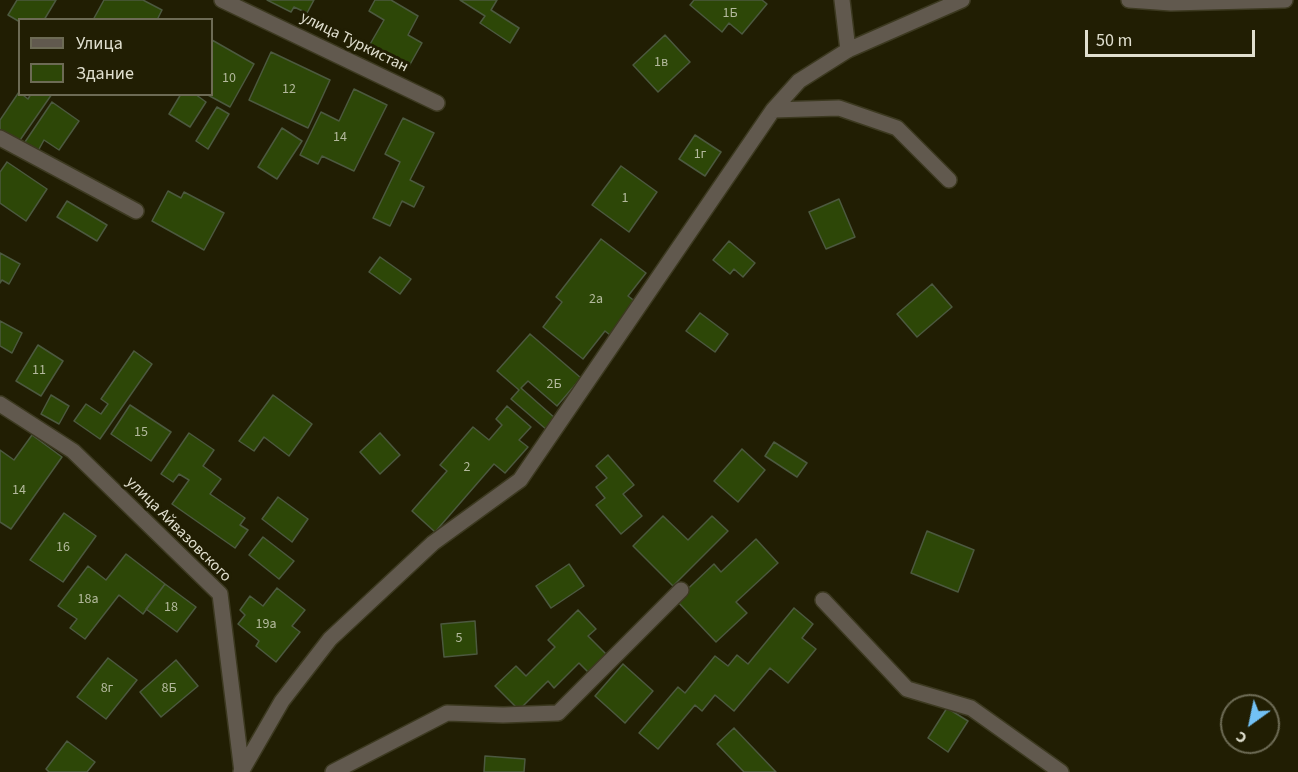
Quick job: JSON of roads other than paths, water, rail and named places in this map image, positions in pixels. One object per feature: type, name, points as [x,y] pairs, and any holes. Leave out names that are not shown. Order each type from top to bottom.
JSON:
[{"type":"street","name":"улица Туркистан","points":[[222,0],[437,103]]},
{"type":"street","points":[[842,0],[848,50]]},
{"type":"street","points":[[242,772],[282,701],[330,639],[433,543],[520,480],[773,110],[800,81],[848,50],[962,0]]},
{"type":"street","points":[[1129,0],[1171,3],[1285,0]]},
{"type":"street","points":[[773,110],[839,108],[897,128],[949,180]]},
{"type":"street","points":[[0,138],[136,211]]},
{"type":"street","name":"улица Айвазовского","points":[[0,404],[73,451],[220,594],[242,772]]},
{"type":"street","points":[[333,772],[447,713],[503,716],[558,713],[681,590]]},
{"type":"street","points":[[823,600],[907,689],[971,708],[1061,772]]}]
